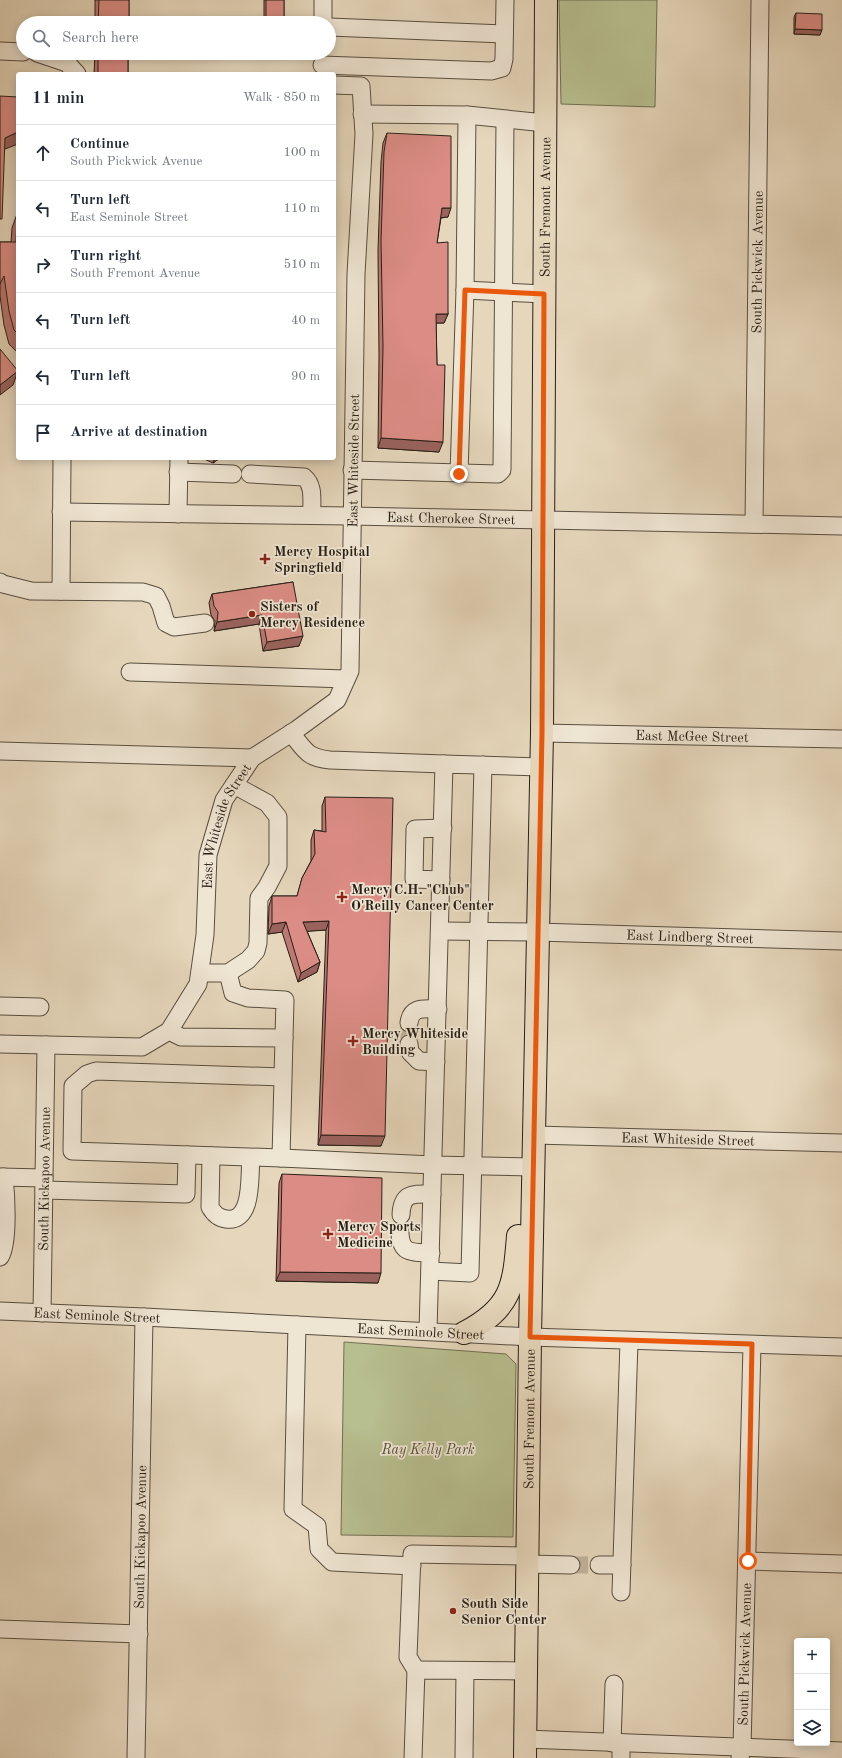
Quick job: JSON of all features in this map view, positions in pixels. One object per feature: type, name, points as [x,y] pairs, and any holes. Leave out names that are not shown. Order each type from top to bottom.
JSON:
[{"type":"main road","name":"South Fremont Avenue","points":[[525,1749],[530,1337],[542,733],[546,0]]},
{"type":"main road","points":[[464,1333],[482,1324],[494,1313],[509,1293],[516,1269],[521,1206],[524,1189],[533,1167]]},
{"type":"street","points":[[323,0],[323,16]]},
{"type":"street","points":[[322,64],[361,67],[491,71],[502,68],[504,59],[505,0]]},
{"type":"street","name":"South Pickwick Avenue","points":[[754,524],[760,0]]},
{"type":"street","points":[[336,27],[504,34]]},
{"type":"street","points":[[0,51],[16,52]]},
{"type":"street","points":[[56,60],[67,64],[76,72]]},
{"type":"street","name":"East Whiteside Street","points":[[142,1047],[169,1031],[198,984],[205,935],[208,855],[224,800],[252,758],[291,733],[337,700],[350,670],[351,516],[356,274],[364,134],[361,67]]},
{"type":"street","points":[[336,85],[361,86]]},
{"type":"street","points":[[362,114],[467,116],[545,123]]},
{"type":"street","points":[[459,474],[465,290],[467,116]]},
{"type":"street","points":[[352,470],[498,474],[502,470],[505,120]]},
{"type":"street","points":[[465,290],[544,294]]},
{"type":"street","points":[[61,592],[62,460]]},
{"type":"street","points":[[178,514],[179,465],[241,474],[304,477],[309,482],[311,489],[312,515]]},
{"type":"street","name":"East Cherokee Street","points":[[61,512],[312,515],[842,526]]},
{"type":"street","points":[[0,582],[31,592],[143,592],[156,596],[161,606],[166,623],[174,626],[205,623]]},
{"type":"street","points":[[130,672],[346,679]]},
{"type":"street","points":[[291,733],[306,752],[315,758],[330,760],[541,767]]},
{"type":"street","name":"East McGee Street","points":[[542,733],[842,739]]},
{"type":"street","points":[[0,751],[252,758]]},
{"type":"street","points":[[428,1331],[444,764]]},
{"type":"street","points":[[430,1271],[470,1273],[483,765]]},
{"type":"street","points":[[200,973],[228,973],[248,960],[256,951],[258,943],[259,898],[267,887],[278,866],[278,817],[267,803],[234,785]]},
{"type":"street","points":[[441,880],[414,879],[408,873],[406,852],[407,837],[410,831],[415,829],[442,828]]},
{"type":"street","points":[[414,879],[415,829]]},
{"type":"street","name":"East Lindberg Street","points":[[440,931],[537,932],[842,941]]},
{"type":"street","points":[[228,973],[233,993],[248,998],[285,1000],[281,1158]]},
{"type":"street","points":[[0,1006],[40,1007]]},
{"type":"street","points":[[409,1023],[410,1016],[413,1012],[420,1009],[438,1009]]},
{"type":"street","points":[[169,1031],[181,1037],[284,1038]]},
{"type":"street","points":[[0,1044],[142,1047],[141,1072]]},
{"type":"street","points":[[409,1044],[410,1052],[419,1061],[436,1062]]},
{"type":"street","name":"South Kickapoo Avenue","points":[[42,1313],[46,1045]]},
{"type":"street","points":[[72,1151],[73,1086],[87,1074],[96,1071],[283,1077]]},
{"type":"street","name":"East Whiteside Street","points":[[534,1135],[842,1143]]},
{"type":"street","points":[[45,1150],[433,1165],[533,1167]]},
{"type":"street","points":[[0,1257],[4,1246],[6,1196],[2,1177],[44,1184],[186,1194],[188,1155]]},
{"type":"street","points":[[211,1156],[210,1207],[220,1218],[228,1220],[237,1218],[244,1212],[247,1205],[251,1158]]},
{"type":"street","points":[[401,1215],[401,1206],[405,1199],[412,1194],[432,1194]]},
{"type":"street","points":[[400,1233],[400,1241],[403,1248],[411,1252],[431,1253]]},
{"type":"street","name":"East Seminole Street","points":[[0,1311],[530,1337],[842,1347]]},
{"type":"street","name":"South Kickapoo Avenue","points":[[136,1758],[144,1317]]},
{"type":"street","points":[[297,1325],[293,1509],[317,1526],[319,1549],[332,1562],[412,1566]]},
{"type":"street","points":[[621,1592],[629,1341]]},
{"type":"street","name":"South Pickwick Avenue","points":[[741,1753],[748,1561],[752,1344]]},
{"type":"street","points":[[413,1758],[416,1670],[408,1657],[412,1554],[527,1560],[570,1565]]},
{"type":"street","points":[[748,1561],[842,1564]]},
{"type":"street","points":[[599,1565],[622,1565]]},
{"type":"street","points":[[0,1630],[139,1634]]},
{"type":"street","points":[[416,1670],[526,1671]]},
{"type":"street","points":[[464,1758],[465,1671]]},
{"type":"street","points":[[614,1684],[618,1748]]},
{"type":"street","points":[[525,1749],[618,1748],[680,1752],[741,1753],[842,1751]]},
{"type":"green space","points":[[559,0],[657,0],[655,107],[561,104]]},
{"type":"green space","name":"Ray Kelly Park","points":[[344,1342],[506,1354],[516,1364],[513,1537],[341,1535]]},
{"type":"building","points":[[99,0],[129,0],[129,16],[98,16]]},
{"type":"building","points":[[266,0],[284,0],[284,16],[266,16]]},
{"type":"building","points":[[796,13],[822,14],[822,30],[795,29]]},
{"type":"building","points":[[98,60],[128,60],[128,72],[98,72]]},
{"type":"building","points":[[0,96],[16,97],[16,133],[5,138],[2,219],[0,219]]},
{"type":"building","points":[[387,133],[451,136],[451,208],[442,208],[437,243],[448,242],[448,314],[436,314],[437,365],[445,365],[443,442],[381,438],[383,347],[381,240],[384,152]]},
{"type":"building","points":[[0,242],[16,242],[16,332],[14,330],[9,311],[4,276],[0,284]]},
{"type":"building","points":[[0,349],[16,369],[16,373],[0,385]]},
{"type":"building","name":"Sisters of Mercy Residence","points":[[293,582],[303,636],[267,642],[262,615],[217,622],[218,612],[214,606],[212,594]]},
{"type":"building","points":[[325,797],[393,798],[385,1136],[321,1135],[329,921],[303,922],[320,962],[301,973],[286,922],[272,924],[272,896],[297,896],[302,878],[315,854],[314,830],[326,832]]},
{"type":"building","name":"Mercy Sports Medicine","points":[[282,1174],[382,1178],[381,1273],[280,1272]]},
{"type":"tunnel","points":[[409,1023],[409,1044]]},
{"type":"tunnel","points":[[571,1565],[599,1565]]},
{"type":"place","name":"Mercy Hospital Springfield","points":[[265,559]]},
{"type":"place","name":"Sisters of Mercy Residence","points":[[252,614]]},
{"type":"place","name":"Mercy C.H. \"Chub\" O'Reilly Cancer Center","points":[[342,897]]},
{"type":"place","name":"Mercy Whiteside Building","points":[[353,1041]]},
{"type":"place","name":"Mercy Sports Medicine","points":[[328,1234]]},
{"type":"place","name":"South Side Senior Center","points":[[453,1611]]},
{"type":"route","points":[[459,474],[465,290],[544,294],[542,733],[530,1337],[752,1344],[748,1561]]}]
